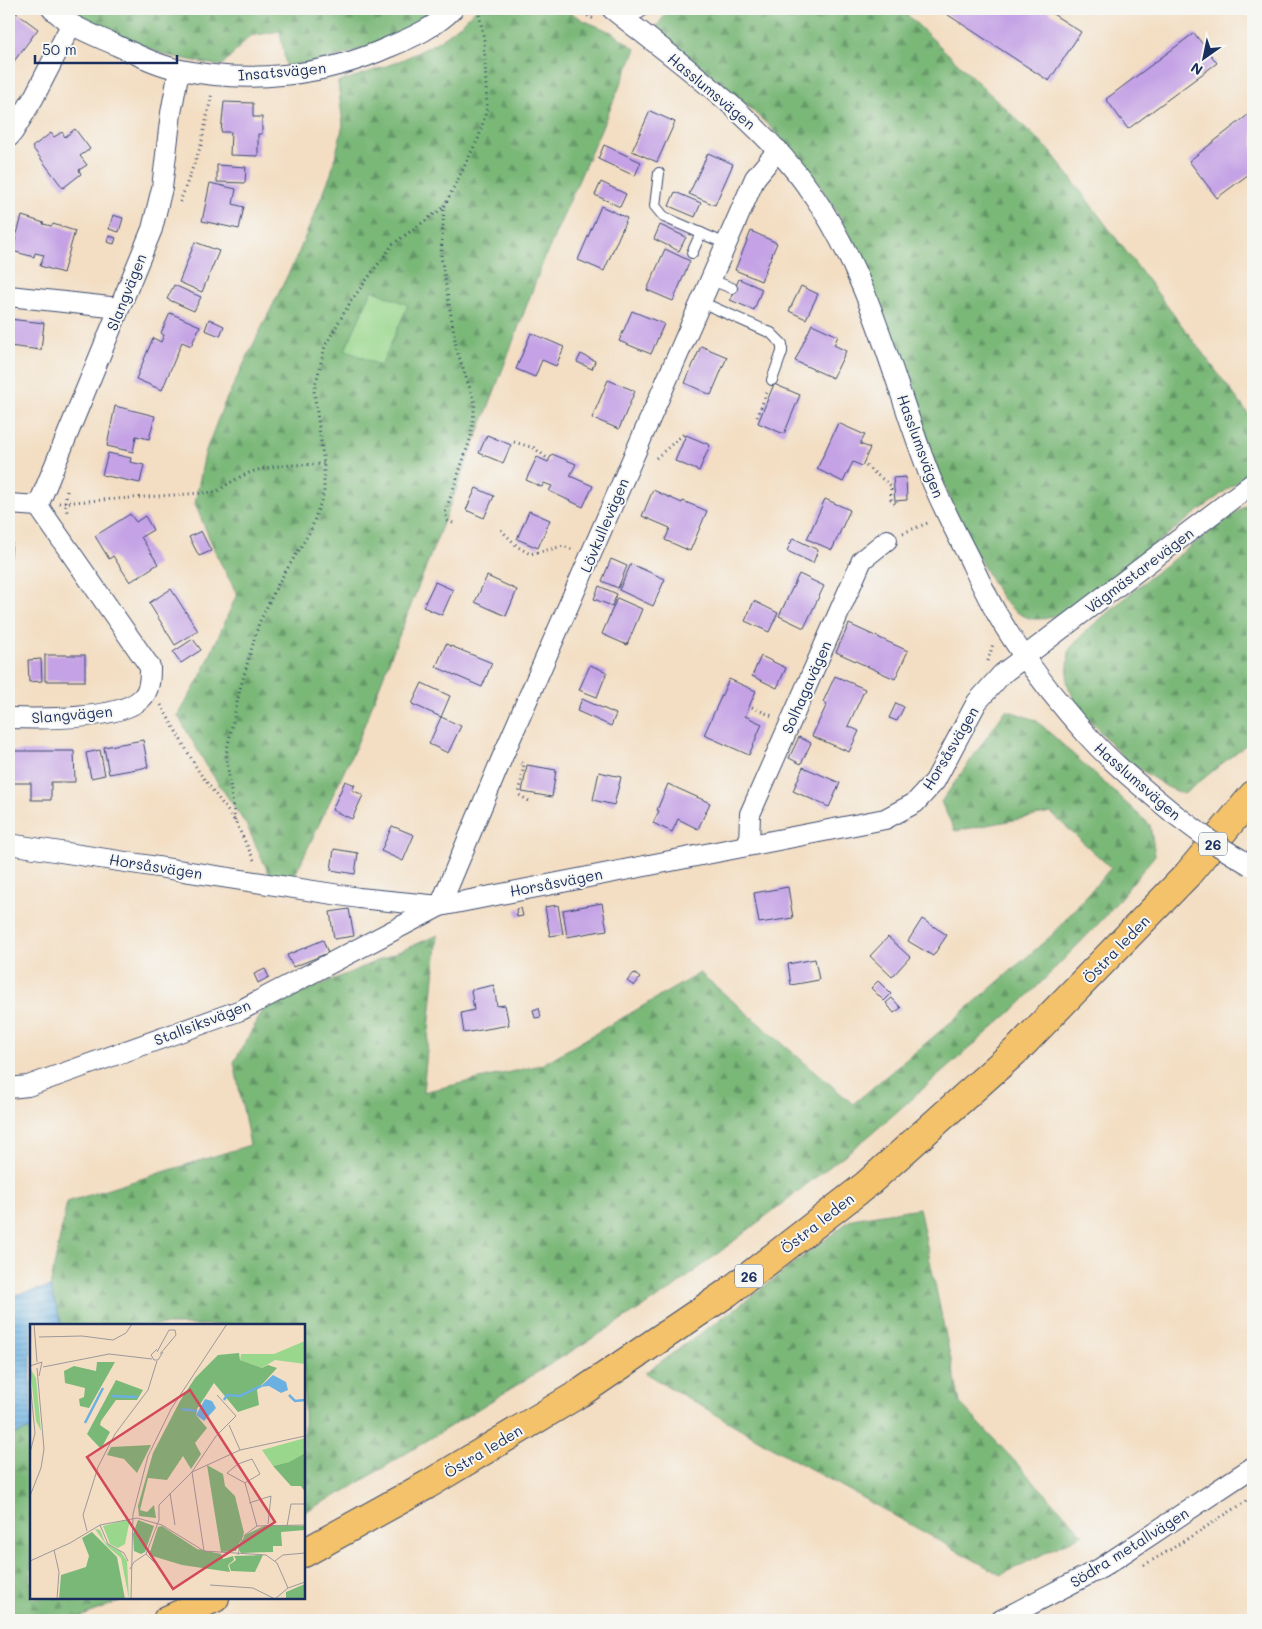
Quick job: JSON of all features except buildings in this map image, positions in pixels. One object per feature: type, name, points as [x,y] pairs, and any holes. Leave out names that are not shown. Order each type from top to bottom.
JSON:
[{"type":"highway","name":"Östra leden","points":[[305,1552],[427,1485],[580,1394],[726,1293],[867,1184],[1019,1048],[1187,875],[1253,795]]},
{"type":"highway","points":[[167,1620],[213,1599]]},
{"type":"street","name":"Insatsvägen","points":[[52,9],[71,25],[142,56],[179,70],[223,76],[275,75],[328,68],[373,54],[410,38],[446,17],[453,9]]},
{"type":"street","name":"Hasslumsvägen","points":[[611,16],[753,125],[778,150],[812,193],[859,278],[880,330],[932,480],[957,535],[997,614],[1025,657],[1088,735],[1123,771],[1172,813],[1212,842],[1252,866]]},
{"type":"street","points":[[9,137],[34,97],[71,25]]},
{"type":"street","name":"Slangvägen","points":[[38,506],[154,220],[162,188],[171,112],[179,70]]},
{"type":"street","name":"Lövkullevägen","points":[[440,906],[503,756],[755,178],[778,150]]},
{"type":"street","points":[[9,296],[119,308]]},
{"type":"street","name":"Vägmästarevägen","points":[[1025,657],[1253,483]]},
{"type":"street","points":[[9,504],[38,506],[150,667],[150,682]]},
{"type":"street","name":"Solhagavägen","points":[[749,845],[750,814],[862,560],[887,540]]},
{"type":"street","name":"Horsåsvägen","points":[[9,844],[359,898],[440,906],[885,819],[915,803],[935,781],[977,702],[1002,674],[1025,657]]},
{"type":"street","name":"Slangvägen","points":[[9,718],[48,719],[88,716],[128,708],[142,698],[150,682]]},
{"type":"street","name":"Stallsiksvägen","points":[[9,1088],[28,1086],[241,1010],[440,906]]},
{"type":"street","name":"Södra metallvägen","points":[[1001,1620],[1101,1568],[1253,1468]]},
{"type":"lane","points":[[611,16],[640,13],[644,9]]},
{"type":"lane","points":[[659,173],[655,206],[664,217],[726,244]]},
{"type":"lane","points":[[692,253],[701,233]]},
{"type":"lane","points":[[711,280],[732,288]]},
{"type":"lane","points":[[701,302],[770,333],[782,344],[782,352],[772,380]]},
{"type":"path","points":[[453,523],[448,521],[445,513],[471,436],[475,403],[457,351],[441,256],[444,207],[479,137],[488,108],[488,79],[484,39],[478,9]]},
{"type":"path","points":[[574,9],[611,16]]},
{"type":"path","points":[[180,203],[201,145],[214,85]]},
{"type":"path","points":[[235,821],[226,754],[240,689],[259,623],[278,584],[311,530],[324,492],[324,464],[314,391],[325,346],[350,301],[393,244],[444,207]]},
{"type":"path","points":[[756,416],[772,380]]},
{"type":"path","points":[[656,458],[686,432]]},
{"type":"path","points":[[514,442],[534,448],[548,458]]},
{"type":"path","points":[[38,506],[65,502],[216,492],[236,479],[257,470],[282,466],[324,464]]},
{"type":"path","points":[[866,466],[891,486],[891,499],[896,505]]},
{"type":"path","points":[[67,513],[65,502],[68,484]]},
{"type":"path","points":[[887,540],[932,520],[936,528]]},
{"type":"path","points":[[501,530],[518,547],[530,554],[564,546],[590,557]]},
{"type":"path","points":[[990,664],[987,660],[994,641]]},
{"type":"path","points":[[150,682],[199,772],[235,821],[253,856],[262,882]]},
{"type":"path","points":[[503,756],[524,764],[519,795],[529,801]]},
{"type":"green space","points":[[72,9],[438,9],[404,31],[365,48],[334,58],[286,66],[280,31],[250,36],[221,66],[165,55],[98,27]]},
{"type":"green space","points":[[476,9],[564,9],[585,21],[611,32],[636,49],[543,262],[356,746],[294,877],[270,876],[247,826],[208,768],[178,716],[202,674],[237,594],[217,556],[195,504],[205,453],[223,406],[298,254],[331,174],[343,125],[338,82],[394,63],[430,46],[447,36]]},
{"type":"green space","points":[[669,9],[901,9],[1051,152],[1253,420],[1253,470],[1065,610],[1048,618],[1034,619],[1023,616],[1013,610],[995,587],[973,548],[953,504],[920,421],[880,304],[847,230],[826,195],[786,143],[732,92],[655,29]]},
{"type":"green space","points":[[372,290],[408,305],[381,366],[345,350]]},
{"type":"green space","points":[[1253,500],[1253,739],[1184,794],[1167,787],[1126,760],[1077,706],[1067,683],[1069,650],[1087,630],[1151,576]]},
{"type":"green space","points":[[1006,710],[1036,720],[1150,825],[1155,855],[1103,919],[1020,1004],[869,1136],[672,1289],[347,1490],[305,1511],[305,1324],[62,1324],[50,1287],[67,1202],[250,1145],[234,1062],[264,1009],[438,935],[423,1092],[541,1065],[700,973],[853,1104],[1051,936],[1111,868],[1051,813],[955,831],[941,802]]},
{"type":"green space","points":[[919,1208],[960,1403],[1083,1534],[1001,1575],[782,1453],[645,1373],[736,1308],[852,1219]]},
{"type":"green space","points":[[30,1429],[30,1599],[125,1599],[73,1620],[9,1620],[9,1436]]},
{"type":"water","points":[[50,1287],[62,1324],[30,1324],[30,1429],[9,1436],[9,1296]]}]
